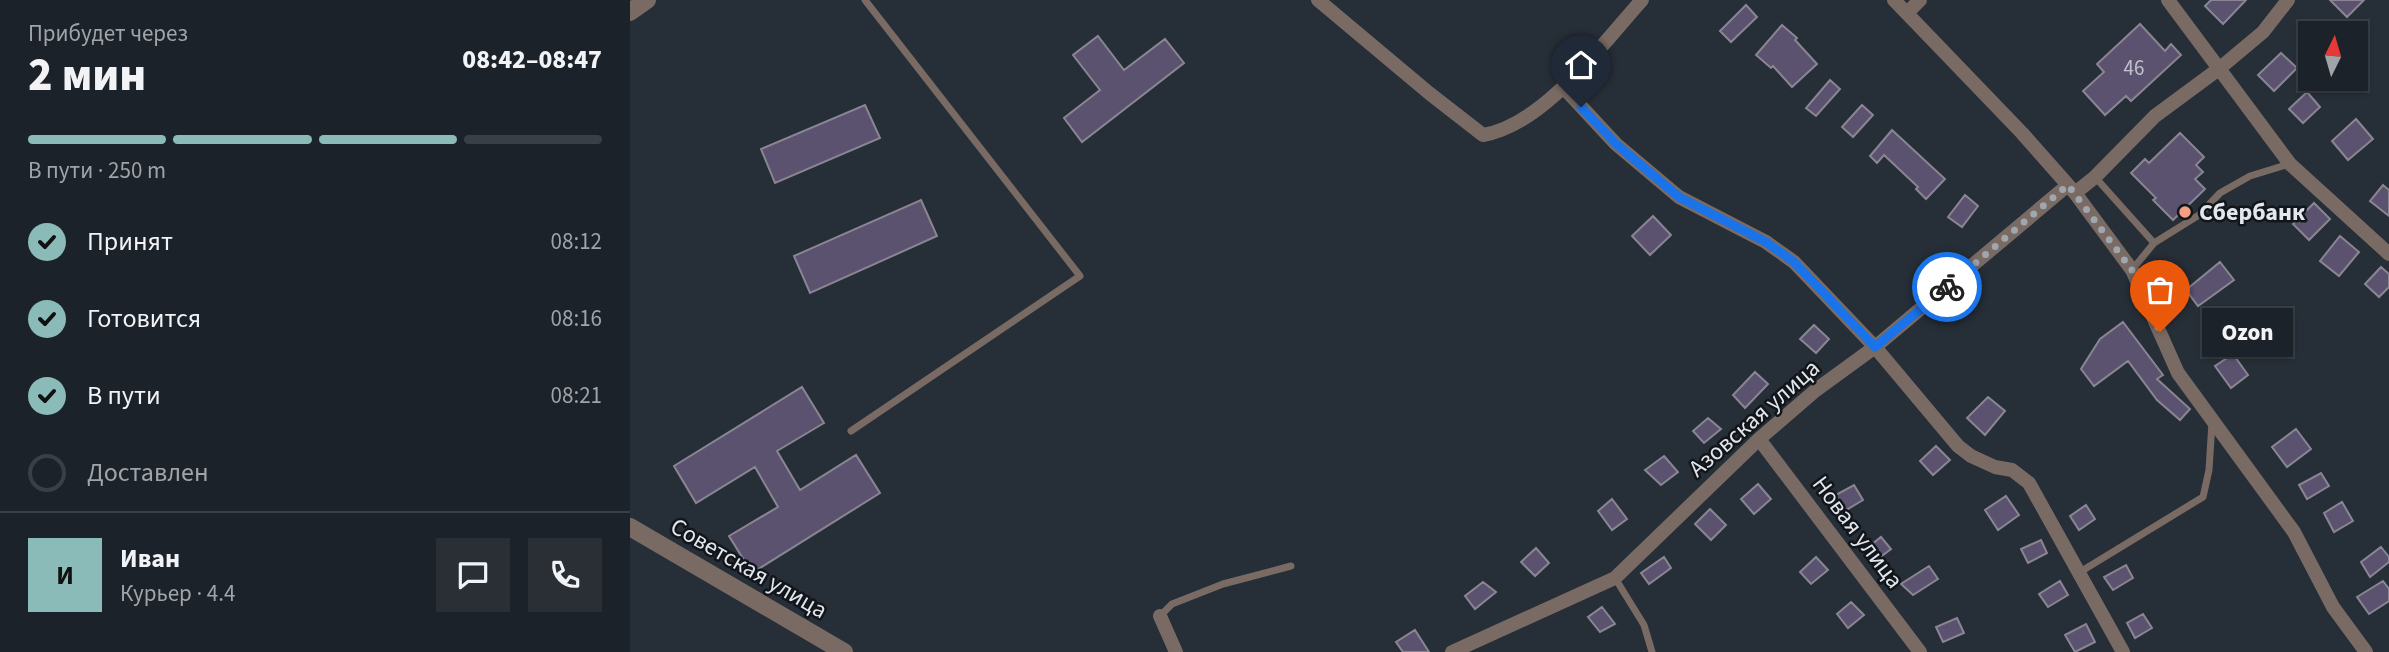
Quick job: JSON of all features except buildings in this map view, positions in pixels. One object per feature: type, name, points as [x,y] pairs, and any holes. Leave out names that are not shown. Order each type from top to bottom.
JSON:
[{"type":"street","points":[[630,12],[647,0]]},
{"type":"street","points":[[1318,0],[1483,135],[1496,133],[1522,119],[1564,88],[1642,0]]},
{"type":"street","points":[[1894,0],[2071,189],[2132,270],[2178,373],[2294,531],[2333,607],[2366,652]]},
{"type":"street","points":[[1907,13],[1920,0]]},
{"type":"street","points":[[2168,0],[2290,164],[2386,247]]},
{"type":"street","name":"Азовская улица","points":[[1452,652],[1615,578],[1759,439],[1816,390],[1875,347],[2071,189],[2095,177],[2155,116],[2263,32],[2288,0]]},
{"type":"street","points":[[1564,88],[1616,144],[1679,197],[1766,242],[1794,262],[1875,347],[1958,446],[1971,456],[1995,467],[2012,470],[2029,483],[2123,652]]},
{"type":"street","name":"Новая улица","points":[[1759,439],[1920,652]]},
{"type":"street","name":"Советская улица","points":[[630,527],[844,652]]},
{"type":"street","points":[[1160,616],[1176,652]]},
{"type":"lane","points":[[851,431],[1080,276],[865,0]]},
{"type":"lane","points":[[2132,270],[2154,243],[2179,230],[2221,193],[2250,176],[2290,164]]},
{"type":"lane","points":[[2095,177],[2154,243]]},
{"type":"lane","points":[[2080,572],[2203,497],[2210,470],[2212,420]]},
{"type":"lane","points":[[1160,616],[1172,604],[1223,584],[1292,566]]},
{"type":"lane","points":[[1615,578],[1644,625],[1652,652]]},
{"type":"way so far","points":[[1947,287],[2068,185],[2132,270],[2160,332]]},
{"type":"place","name":"Сбербанк","points":[[2185,212]]},
{"type":"place","name":"Ozon","points":[[2160,332]]},
{"type":"route","points":[[1581,107],[1616,144],[1679,197],[1766,242],[1794,262],[1875,347],[1947,287]]}]
